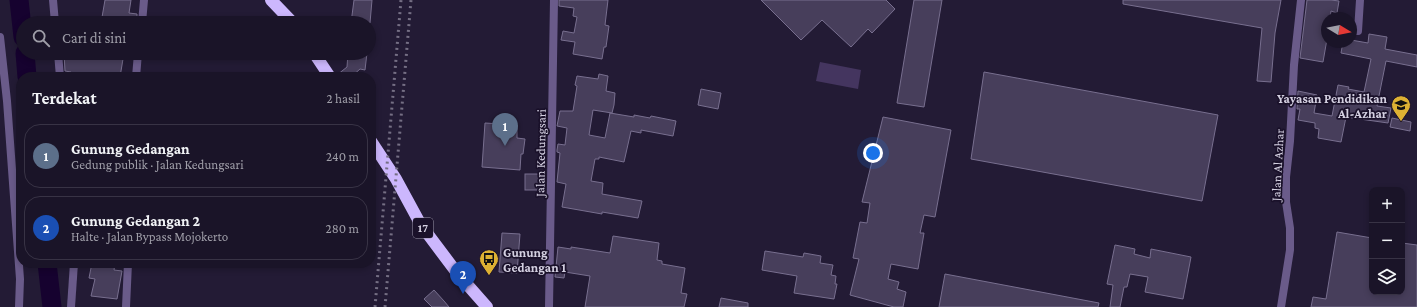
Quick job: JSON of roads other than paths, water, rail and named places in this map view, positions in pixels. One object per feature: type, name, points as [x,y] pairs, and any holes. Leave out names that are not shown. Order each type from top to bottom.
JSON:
[{"type":"highway","points":[[271,0],[286,16]]},
{"type":"highway","points":[[319,60],[327,72]]},
{"type":"highway","name":"17","points":[[376,149],[396,179],[421,225],[457,274],[487,307]]},
{"type":"street","points":[[53,0],[54,16]]},
{"type":"street","points":[[143,16],[144,0]]},
{"type":"street","name":"Jalan Kedungsari","points":[[549,307],[554,0]]},
{"type":"street","name":"Jalan Al Azhar","points":[[1281,307],[1290,250],[1290,228],[1286,202],[1286,177],[1300,0]]},
{"type":"street","points":[[1358,31],[1360,0]]},
{"type":"street","points":[[0,37],[3,101],[16,237]]},
{"type":"street","points":[[59,60],[60,72]]},
{"type":"street","points":[[136,72],[137,60]]},
{"type":"street","points":[[18,307],[20,279],[19,268]]},
{"type":"street","points":[[71,307],[74,268]]},
{"type":"street","points":[[126,307],[128,268]]},
{"type":"waterway","points":[[19,0],[21,16]]},
{"type":"waterway","points":[[26,60],[27,72]]},
{"type":"waterway","points":[[48,268],[52,307]]},
{"type":"railway","points":[[375,307],[401,0]]},
{"type":"railway","points":[[385,307],[411,0]]},
{"type":"place","name":"Yayasan Pendidikan Al-Azhar","points":[[1401,122]]},
{"type":"place","name":"Gunung Gedangan","points":[[505,146]]},
{"type":"place","name":"Gunung Gedangan 1","points":[[489,276]]},
{"type":"place","name":"Gunung Gedangan 2","points":[[463,294]]}]
